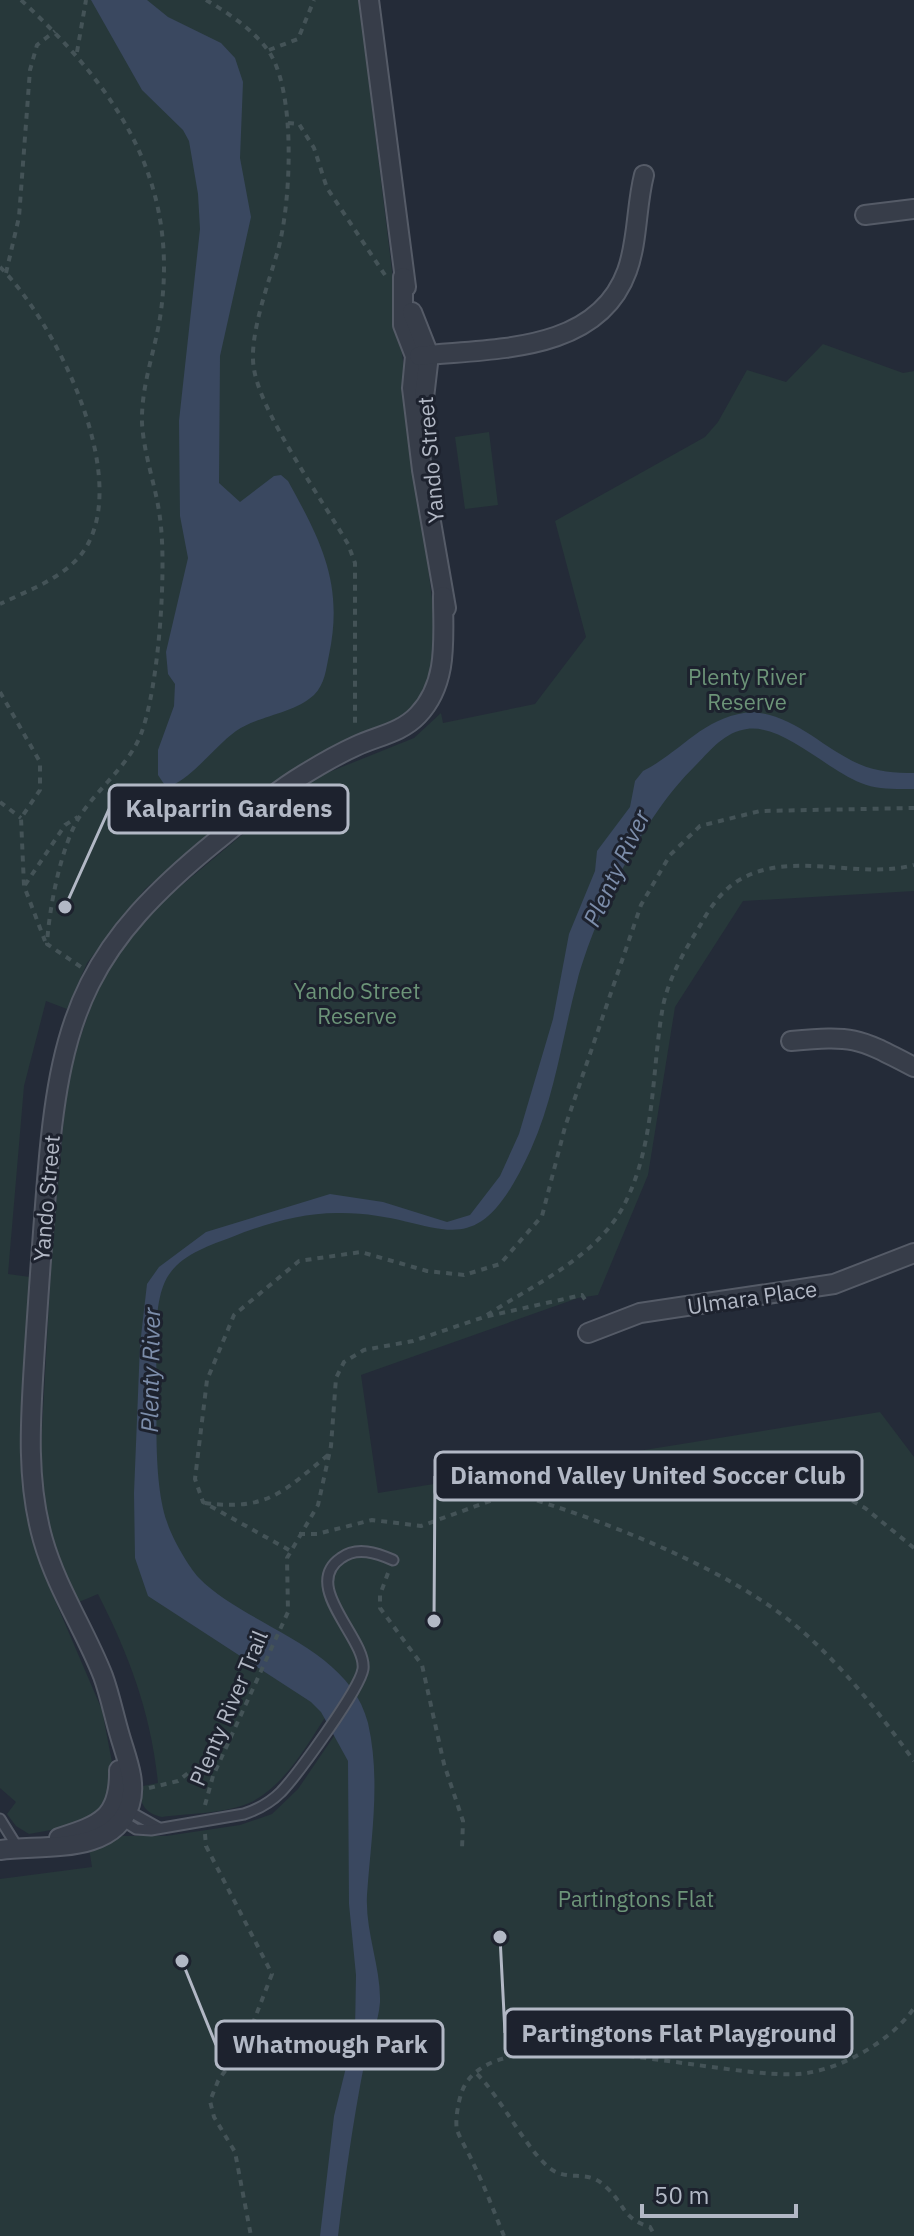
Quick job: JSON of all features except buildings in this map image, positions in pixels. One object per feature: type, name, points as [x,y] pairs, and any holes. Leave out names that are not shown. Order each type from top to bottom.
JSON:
[{"type":"street","points":[[369,0],[403,277],[422,356],[549,340],[582,326],[596,315],[621,285],[628,269],[644,175]]},
{"type":"street","points":[[865,215],[914,209]]},
{"type":"street","name":"Yando Street","points":[[323,765],[365,754],[409,736],[437,708],[450,679],[453,660],[438,553],[434,473],[423,390],[422,356]]},
{"type":"street","name":"Yando Street","points":[[120,1814],[132,1790],[118,1727],[102,1675],[60,1588],[43,1541],[30,1456],[42,1240],[57,1081],[63,1050],[94,975],[128,923],[153,895],[268,799],[357,745],[404,726],[418,715],[437,686],[444,645],[443,596]]},
{"type":"street","points":[[791,1041],[852,1038],[868,1042],[914,1067]]},
{"type":"street","name":"Ulmara Place","points":[[588,1333],[640,1313],[834,1284],[914,1253]]},
{"type":"street","name":"Yando Street","points":[[118,1727],[120,1814]]},
{"type":"street","points":[[18,1848],[90,1827],[120,1814]]},
{"type":"lane","points":[[120,1814],[145,1831],[244,1814],[270,1802],[293,1778],[360,1678],[361,1654],[343,1625],[329,1591],[331,1568],[344,1555],[354,1552],[366,1551],[393,1560]]},
{"type":"lane","points":[[0,1819],[18,1848]]},
{"type":"path","points":[[21,0],[77,52],[120,112],[146,167],[162,235],[164,273],[161,312],[145,379],[142,423],[162,541],[155,684],[141,735],[80,816],[67,846],[47,944]]},
{"type":"path","points":[[77,52],[86,0]]},
{"type":"path","points":[[206,0],[243,24],[269,50],[282,87],[288,123],[288,189],[253,367],[264,402],[348,544],[355,563],[353,707],[357,745]]},
{"type":"path","points":[[269,50],[298,39],[314,0]]},
{"type":"path","points":[[6,273],[19,217],[30,70],[37,45],[55,31]]},
{"type":"path","points":[[288,123],[299,124],[314,148],[327,188],[380,271],[388,278],[403,277]]},
{"type":"path","points":[[0,267],[28,300],[55,343],[90,429],[99,487],[95,526],[79,556],[51,579],[0,604]]},
{"type":"path","points":[[0,692],[40,762],[40,790],[21,818],[24,886],[47,944],[94,975]]},
{"type":"path","points":[[0,802],[21,818]]},
{"type":"path","points":[[586,1301],[582,1295],[566,1297],[484,1317],[423,1339],[364,1350],[344,1362],[334,1390],[330,1453],[318,1505],[289,1550],[203,1502],[195,1479],[207,1380],[234,1315],[299,1261],[361,1252],[427,1271],[464,1275],[500,1264],[542,1216],[565,1127],[641,905],[670,855],[700,826],[760,811],[914,808]]},
{"type":"path","points":[[24,886],[65,825],[80,816]]},
{"type":"path","points":[[484,1317],[585,1251],[603,1235],[623,1207],[647,1137],[666,996],[694,935],[725,892],[750,875],[784,867],[877,871],[914,865]]},
{"type":"path","points":[[203,1502],[234,1506],[267,1502],[330,1453]]},
{"type":"path","points":[[299,1534],[317,1534],[372,1520],[421,1526],[512,1493],[629,1463],[721,1457],[843,1494],[914,1548]]},
{"type":"path","points":[[512,1493],[685,1561],[724,1579],[779,1613],[857,1686],[914,1761]]},
{"type":"path","name":"Plenty River Trail","points":[[251,2236],[235,2152],[214,2117],[210,2101],[218,2081],[246,2041],[272,1974],[206,1846],[204,1820],[208,1792],[290,1605],[289,1550]]},
{"type":"path","points":[[393,1560],[380,1595],[380,1608],[422,1665],[444,1764],[464,1827],[462,1849]]},
{"type":"path","points":[[132,1790],[178,1781],[229,1741]]},
{"type":"path","points":[[504,2236],[457,2128],[465,2083],[489,2062],[534,2052],[623,2056],[722,2071],[806,2073],[860,2052],[898,2027],[914,2008]]},
{"type":"path","points":[[477,2073],[497,2093],[529,2144],[554,2171],[592,2176],[609,2188],[631,2221],[650,2227],[655,2236]]},
{"type":"green space","points":[[0,0],[359,0],[437,640],[430,683],[409,712],[394,723],[336,746],[331,752],[295,768],[250,799],[145,889],[87,963],[67,1009],[46,1001],[24,1086],[8,1274],[30,1277],[21,1425],[25,1509],[31,1538],[48,1584],[102,1710],[115,1778],[100,1814],[84,1824],[29,1834],[16,1826],[7,1814],[16,1802],[0,1788]]},
{"type":"green space","points":[[823,344],[903,373],[914,371],[914,891],[743,901],[675,1007],[648,1175],[598,1295],[578,1298],[361,1375],[378,1493],[880,1412],[914,1457],[914,2236],[0,2236],[0,1879],[92,1867],[89,1848],[122,1836],[166,1836],[240,1825],[272,1814],[298,1789],[349,1714],[338,1698],[288,1771],[263,1795],[249,1803],[218,1811],[162,1817],[151,1813],[142,1803],[138,1787],[158,1783],[150,1733],[137,1685],[98,1594],[79,1602],[62,1571],[47,1518],[40,1465],[52,1249],[68,1074],[98,986],[121,949],[158,905],[261,819],[317,777],[414,738],[441,713],[443,723],[535,704],[586,637],[555,521],[705,437],[718,422],[747,370],[786,382]]},
{"type":"green space","points":[[489,432],[498,505],[465,509],[455,437]]},
{"type":"water","points":[[91,0],[147,0],[168,17],[221,43],[235,58],[243,82],[240,158],[251,217],[220,356],[219,483],[240,502],[274,476],[281,475],[288,481],[319,544],[334,606],[326,671],[314,695],[296,706],[236,731],[188,775],[171,786],[164,784],[158,775],[158,750],[174,706],[175,684],[168,674],[166,652],[188,558],[180,516],[179,421],[200,229],[198,194],[189,141],[183,130],[142,90]]},
{"type":"water","name":"Plenty River","points":[[753,712],[782,719],[866,767],[886,772],[914,773],[914,789],[880,788],[861,783],[790,740],[761,729],[747,729],[724,738],[695,766],[657,811],[609,896],[585,955],[539,1129],[510,1190],[490,1214],[471,1227],[450,1230],[373,1215],[337,1213],[283,1220],[244,1232],[180,1262],[168,1276],[159,1301],[156,1333],[157,1459],[163,1508],[173,1536],[195,1573],[219,1595],[319,1656],[340,1675],[357,1697],[368,1723],[372,1745],[374,1809],[367,1909],[380,2002],[360,2086],[338,2236],[320,2236],[334,2116],[355,2031],[356,1975],[349,1904],[348,1761],[321,1712],[311,1702],[148,1596],[135,1558],[134,1493],[140,1345],[147,1284],[159,1267],[206,1232],[330,1194],[383,1202],[447,1222],[470,1215],[500,1176],[519,1134],[553,1019],[569,934],[595,871],[597,851],[630,807],[635,781],[643,771],[707,727],[736,715]]},
{"type":"place","name":"Kalparrin Gardens","points":[[65,907]]},
{"type":"place","name":"Diamond Valley United Soccer Club","points":[[434,1621]]},
{"type":"place","name":"Partingtons Flat Playground","points":[[500,1937]]},
{"type":"place","name":"Whatmough Park","points":[[182,1961]]},
{"type":"park label","name":"Plenty River Reserve","points":[[747,688]]},
{"type":"park label","name":"Yando Street Reserve","points":[[357,1002]]},
{"type":"park label","name":"Partingtons Flat","points":[[636,1898]]}]
